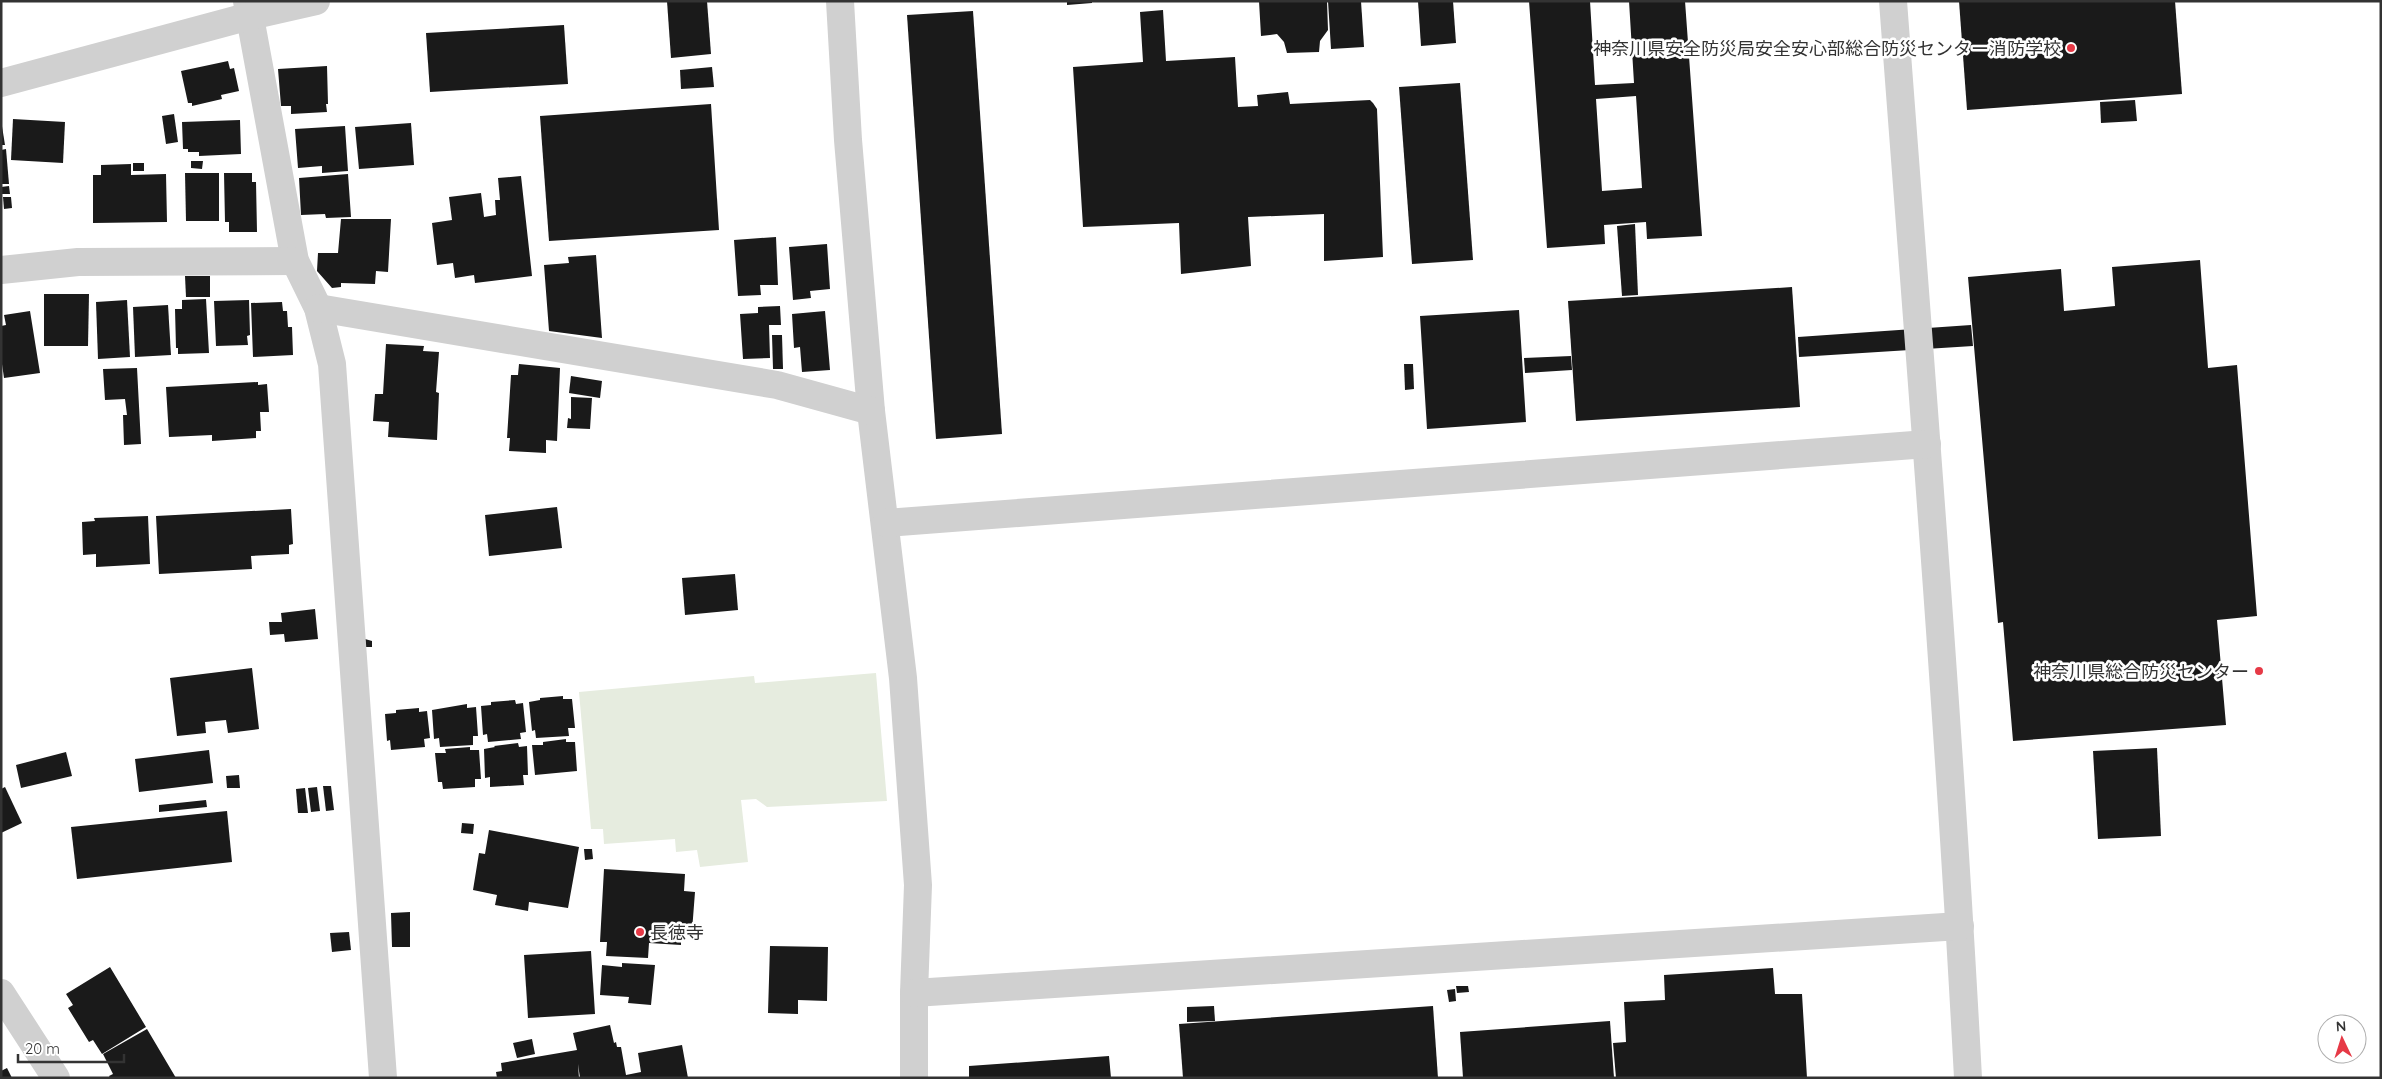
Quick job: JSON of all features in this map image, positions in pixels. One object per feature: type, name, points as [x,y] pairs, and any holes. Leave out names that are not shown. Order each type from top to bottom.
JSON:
[{"type":"street","points":[[1,83],[248,9],[316,1]]},
{"type":"street","points":[[840,1],[849,150],[871,411],[886,523],[903,678],[918,884],[914,994],[914,1078]]},
{"type":"street","points":[[1893,1],[1927,444],[1960,926],[1968,1078]]},
{"type":"street","points":[[248,9],[295,261],[318,308],[332,364],[383,1078]]},
{"type":"street","points":[[1,270],[78,262],[295,261]]},
{"type":"street","points":[[318,308],[777,385],[871,411]]},
{"type":"street","points":[[886,523],[1927,444]]},
{"type":"street","points":[[914,994],[1960,926]]},
{"type":"street","points":[[1,993],[56,1078]]},
{"type":"shaded area","points":[[876,673],[887,801],[767,807],[756,799],[741,800],[748,862],[700,867],[697,850],[676,852],[675,839],[604,844],[603,829],[591,829],[579,692],[754,676],[755,683]]},
{"type":"building","points":[[667,1],[707,1],[711,54],[671,58]]},
{"type":"building","points":[[1067,1],[1092,1],[1092,3],[1067,5]]},
{"type":"building","points":[[1259,1],[1327,1],[1328,30],[1320,41],[1319,52],[1287,53],[1284,42],[1277,34],[1261,36]]},
{"type":"building","points":[[1328,1],[1361,1],[1364,47],[1331,49]]},
{"type":"building","points":[[1418,1],[1453,1],[1456,43],[1421,46]]},
{"type":"building","points":[[1529,1],[1590,1],[1595,85],[1634,83],[1629,1],[1685,1],[1702,236],[1647,239],[1646,222],[1604,225],[1605,244],[1547,248]],"holes":[[[1636,96],[1642,188],[1602,191],[1596,99]]]},
{"type":"building","name":"神奈川県安全防災局安全安心部総合防災センター消防学校","points":[[1959,1],[2175,1],[2182,94],[1967,110]]},
{"type":"building","points":[[1163,10],[1166,61],[1235,57],[1238,107],[1258,106],[1257,95],[1288,92],[1290,104],[1370,100],[1373,103],[1377,109],[1383,257],[1324,261],[1324,214],[1248,217],[1251,266],[1181,274],[1179,223],[1083,227],[1073,67],[1143,62],[1140,12]]},
{"type":"building","points":[[973,11],[1002,434],[936,439],[907,15]]},
{"type":"building","points":[[564,25],[568,84],[430,92],[426,33]]},
{"type":"building","points":[[228,61],[230,69],[234,68],[239,91],[221,95],[222,99],[192,106],[192,103],[188,103],[181,71]]},
{"type":"building","points":[[327,66],[327,112],[291,114],[291,106],[281,106],[278,69]]},
{"type":"building","points":[[712,67],[714,87],[681,89],[680,70]]},
{"type":"building","points":[[1460,83],[1473,260],[1412,264],[1399,87]]},
{"type":"building","points":[[2135,100],[2137,121],[2101,123],[2100,102]]},
{"type":"building","points":[[711,104],[719,230],[549,241],[540,116]]},
{"type":"building","points":[[174,114],[178,142],[166,144],[162,116]]},
{"type":"building","points":[[13,119],[65,122],[63,163],[11,160]]},
{"type":"building","points":[[1,120],[5,145],[1,145]]},
{"type":"building","points":[[240,120],[241,154],[199,156],[199,152],[188,152],[188,149],[183,149],[182,122]]},
{"type":"building","points":[[411,123],[414,165],[359,169],[355,127]]},
{"type":"building","points":[[345,126],[348,171],[322,173],[322,166],[298,168],[295,129]]},
{"type":"building","points":[[6,149],[9,184],[1,184],[1,150]]},
{"type":"building","points":[[191,161],[203,161],[202,169],[191,168]]},
{"type":"building","points":[[133,163],[144,163],[144,171],[133,171]]},
{"type":"building","points":[[131,164],[131,175],[166,174],[167,222],[93,223],[93,175],[101,175],[101,165]]},
{"type":"building","points":[[185,173],[219,173],[219,221],[186,221]]},
{"type":"building","points":[[224,173],[252,173],[252,182],[256,182],[257,232],[229,232],[229,222],[225,222]]},
{"type":"building","points":[[348,174],[351,217],[326,218],[325,214],[301,215],[299,178]]},
{"type":"building","points":[[521,176],[532,276],[475,283],[474,275],[455,278],[453,263],[437,265],[432,223],[452,220],[449,197],[481,193],[484,217],[496,215],[495,200],[500,200],[498,178]]},
{"type":"building","points":[[9,186],[10,194],[1,194],[1,187]]},
{"type":"building","points":[[3,197],[11,197],[12,208],[4,209]]},
{"type":"building","points":[[341,219],[391,219],[388,272],[376,271],[375,284],[341,283],[341,287],[332,288],[317,271],[318,253],[338,253]]},
{"type":"building","points":[[1635,224],[1638,295],[1622,296],[1617,226]]},
{"type":"building","points":[[776,237],[778,285],[760,285],[761,295],[738,296],[734,240]]},
{"type":"building","points":[[827,244],[830,289],[810,291],[811,298],[793,300],[789,247]]},
{"type":"building","points":[[596,255],[602,338],[549,331],[544,265],[569,263],[568,257]]},
{"type":"building","points":[[2200,260],[2208,368],[2237,365],[2257,616],[2217,620],[2226,725],[2013,741],[2003,622],[1998,623],[1968,277],[2061,269],[2064,311],[2115,306],[2112,267]]},
{"type":"building","points":[[185,276],[210,276],[210,297],[186,297]]},
{"type":"building","points":[[1792,287],[1800,407],[1576,421],[1568,301]]},
{"type":"building","points":[[44,294],[89,294],[88,346],[44,346]]},
{"type":"building","points":[[206,299],[209,353],[178,354],[178,348],[176,348],[175,309],[182,309],[182,300]]},
{"type":"building","points":[[127,300],[130,357],[98,359],[96,302]]},
{"type":"building","points":[[249,300],[250,335],[247,336],[248,345],[216,346],[214,301]]},
{"type":"building","points":[[282,302],[283,311],[287,311],[288,327],[292,327],[293,355],[253,357],[251,303]]},
{"type":"building","points":[[168,305],[171,355],[135,357],[133,307]]},
{"type":"building","points":[[780,306],[781,325],[769,325],[770,358],[743,359],[740,314],[758,313],[758,307]]},
{"type":"building","points":[[1519,310],[1526,422],[1427,429],[1420,316]]},
{"type":"building","points":[[30,311],[40,373],[4,378],[1,357],[1,326],[6,325],[4,315]]},
{"type":"building","points":[[825,311],[830,370],[802,372],[800,347],[794,348],[792,314]]},
{"type":"building","points":[[1971,325],[1973,346],[1799,357],[1798,337]]},
{"type":"building","points":[[772,335],[782,335],[783,369],[773,369]]},
{"type":"building","points":[[386,344],[424,346],[423,351],[439,352],[436,392],[439,393],[437,440],[388,437],[389,422],[373,421],[375,394],[383,394]]},
{"type":"building","points":[[1571,356],[1572,370],[1525,373],[1524,358]]},
{"type":"building","points":[[519,364],[560,368],[557,441],[546,440],[546,453],[509,451],[510,438],[507,438],[511,375],[518,375]]},
{"type":"building","points":[[1404,364],[1413,364],[1414,389],[1405,390]]},
{"type":"building","points":[[137,368],[141,444],[124,445],[123,415],[127,415],[125,399],[105,400],[103,369]]},
{"type":"building","points":[[571,376],[602,381],[600,398],[569,393]]},
{"type":"building","points":[[258,382],[258,385],[267,384],[269,412],[260,412],[261,431],[256,431],[256,438],[212,441],[212,435],[169,437],[166,387]]},
{"type":"building","points":[[571,397],[592,398],[590,429],[567,428],[568,418],[571,419]]},
{"type":"building","points":[[557,507],[562,548],[489,556],[485,515]]},
{"type":"building","points":[[291,509],[293,544],[289,545],[289,554],[251,556],[252,569],[159,574],[156,516]]},
{"type":"building","points":[[148,516],[150,564],[96,567],[96,554],[83,555],[82,522],[95,521],[94,518]]},
{"type":"building","points":[[735,574],[738,610],[685,615],[682,578]]},
{"type":"building","points":[[315,609],[318,639],[285,642],[284,634],[270,635],[269,622],[282,622],[281,613]]},
{"type":"building","points":[[365,639],[372,641],[372,647],[366,647]]},
{"type":"building","points":[[252,668],[259,729],[228,733],[226,720],[205,722],[206,733],[177,736],[170,678]]},
{"type":"building","points":[[563,696],[563,699],[572,699],[575,728],[568,728],[569,736],[536,738],[535,730],[532,731],[529,702],[540,700],[540,698]]},
{"type":"building","points":[[515,700],[516,704],[523,703],[526,732],[520,733],[521,739],[488,742],[487,734],[483,735],[481,706],[491,705],[491,702]]},
{"type":"building","points":[[467,704],[467,708],[476,707],[478,736],[473,736],[473,745],[440,747],[439,738],[434,739],[432,710]]},
{"type":"building","points":[[419,708],[419,712],[427,711],[430,738],[424,739],[425,747],[391,750],[390,740],[387,741],[385,714],[396,713],[396,710]]},
{"type":"building","points":[[566,739],[566,742],[575,742],[577,771],[535,775],[532,745],[543,745],[543,742]]},
{"type":"building","points":[[518,743],[519,747],[527,746],[528,775],[523,775],[524,785],[490,787],[490,777],[485,778],[484,749]]},
{"type":"building","points":[[470,747],[470,750],[479,750],[481,779],[475,779],[475,787],[443,789],[442,782],[438,782],[435,753],[446,753],[445,749]]},
{"type":"building","points":[[2157,748],[2161,836],[2098,839],[2093,751]]},
{"type":"building","points":[[209,750],[213,783],[139,792],[135,759]]},
{"type":"building","points":[[66,752],[72,776],[21,788],[16,765]]},
{"type":"building","points":[[239,775],[240,788],[227,788],[226,776]]},
{"type":"building","points":[[323,786],[331,786],[334,810],[326,811]]},
{"type":"building","points":[[5,787],[22,823],[1,833],[1,789]]},
{"type":"building","points":[[317,787],[320,811],[311,812],[308,788]]},
{"type":"building","points":[[305,788],[308,813],[298,813],[296,789]]},
{"type":"building","points":[[206,800],[207,807],[159,812],[159,805]]},
{"type":"building","points":[[227,811],[232,862],[77,879],[71,827]]},
{"type":"building","points":[[462,823],[474,824],[473,834],[461,833]]},
{"type":"building","points":[[489,830],[579,847],[568,908],[529,902],[528,911],[495,905],[497,895],[473,890],[479,853],[485,854]]},
{"type":"building","points":[[584,849],[592,849],[593,859],[585,860]]},
{"type":"building","points":[[604,869],[685,874],[684,891],[695,892],[692,931],[681,931],[681,945],[649,943],[648,958],[606,956],[607,942],[600,942]]},
{"type":"building","points":[[410,912],[410,947],[392,947],[391,913]]},
{"type":"building","points":[[349,932],[351,950],[332,952],[330,933]]},
{"type":"building","points":[[770,946],[828,947],[827,1001],[798,1000],[798,1014],[768,1013]]},
{"type":"building","points":[[591,951],[595,1014],[528,1018],[524,955]]},
{"type":"building","points":[[622,963],[655,965],[651,1005],[628,1003],[629,997],[600,995],[602,965],[622,967]]},
{"type":"building","points":[[110,967],[146,1027],[102,1054],[93,1040],[89,1042],[68,1008],[73,1005],[66,994]]},
{"type":"building","points":[[1773,968],[1775,994],[1802,994],[1807,1078],[1616,1078],[1613,1043],[1626,1042],[1624,1002],[1665,1000],[1664,975]]},
{"type":"building","points":[[1456,986],[1468,986],[1469,992],[1457,993]]},
{"type":"building","points":[[1455,989],[1456,1001],[1449,1002],[1447,990]]},
{"type":"building","points":[[1214,1006],[1215,1021],[1187,1022],[1187,1007]]},
{"type":"building","points":[[1433,1006],[1438,1078],[1183,1078],[1179,1024]]},
{"type":"building","points":[[1610,1021],[1614,1078],[1463,1078],[1460,1032]]},
{"type":"building","points":[[610,1025],[614,1043],[616,1042],[617,1047],[621,1047],[626,1075],[641,1072],[638,1053],[682,1045],[688,1078],[580,1078],[578,1064],[579,1078],[497,1078],[496,1072],[502,1071],[501,1063],[577,1050],[573,1033]]},
{"type":"building","points":[[147,1029],[176,1078],[110,1078],[109,1076],[113,1074],[103,1054]]},
{"type":"building","points":[[532,1039],[535,1054],[517,1058],[513,1043]]},
{"type":"building","points":[[1109,1056],[1111,1078],[969,1078],[969,1066]]},
{"type":"building","points":[[7,1068],[12,1078],[1,1078],[1,1071]]},
{"type":"place","name":"神奈川県安全防災局安全安心部総合防災センター消防学校","points":[[2071,48]]},
{"type":"place","name":"神奈川県総合防災センター","points":[[2259,671]]},
{"type":"place","name":"長徳寺","points":[[640,932]]}]
